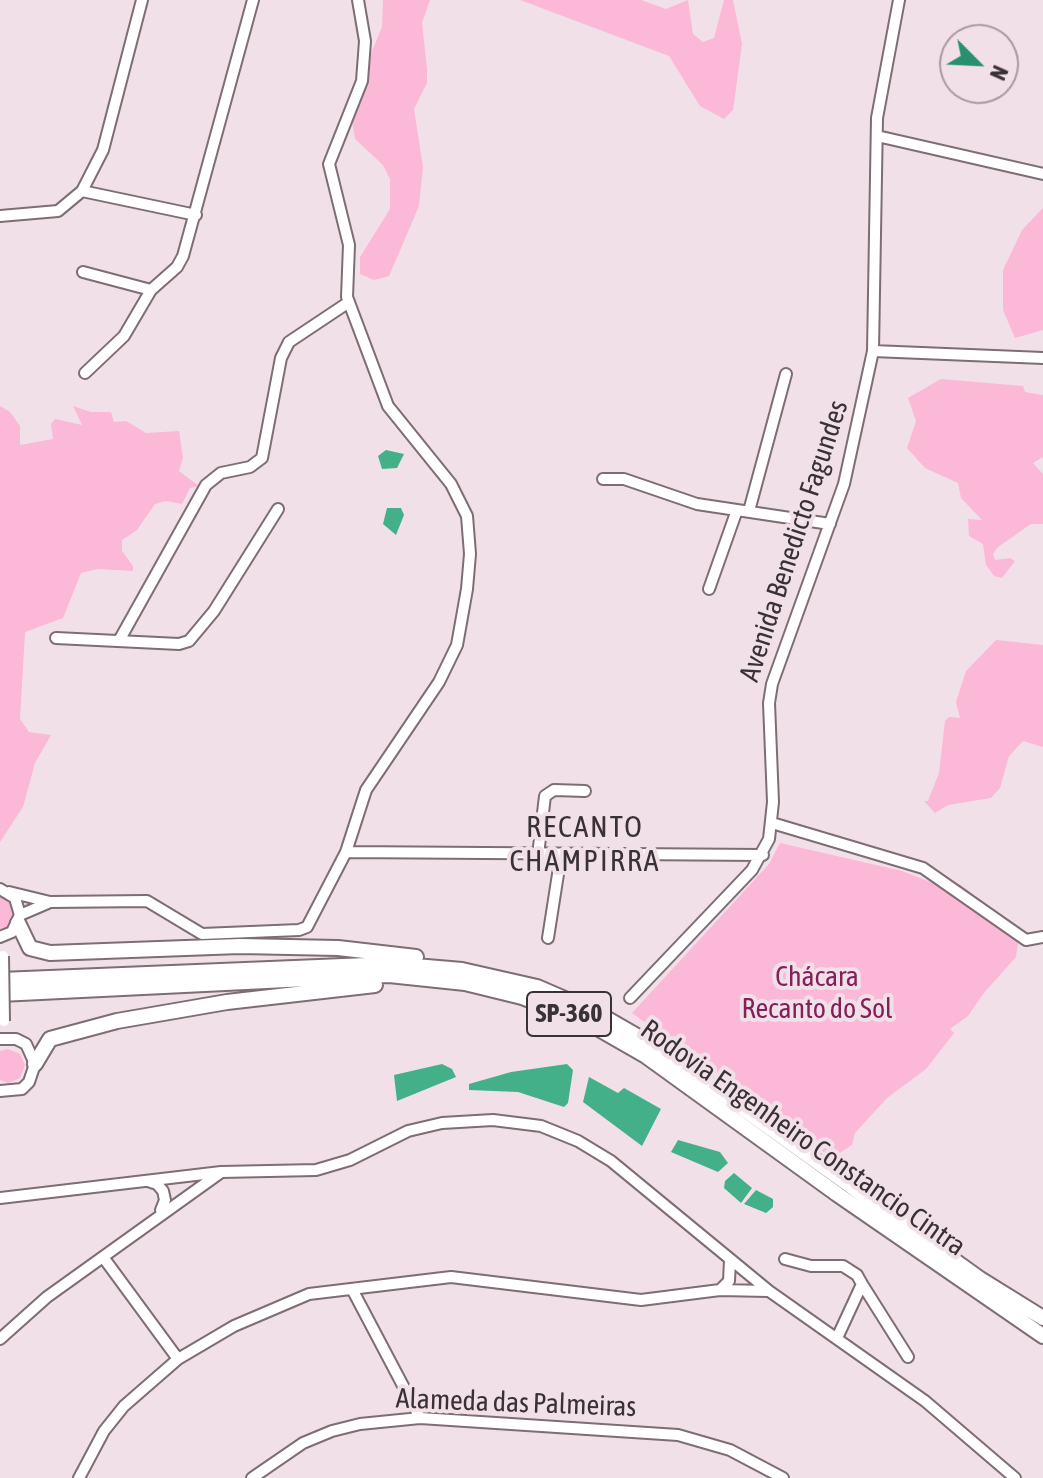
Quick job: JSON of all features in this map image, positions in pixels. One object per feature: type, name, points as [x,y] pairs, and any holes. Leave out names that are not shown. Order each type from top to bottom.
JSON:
[{"type":"highway","points":[[17,923],[30,948],[38,952],[317,947],[428,958],[463,977]]},
{"type":"highway","name":"Rodovia Engenheiro Constancio Cintra","points":[[0,980],[333,964],[392,964],[537,987],[625,1027],[980,1279],[1043,1318]]},
{"type":"highway","name":"Rodovia Engenheiro Constancio Cintra","points":[[0,994],[389,975],[463,977],[534,1000],[611,1034],[1043,1336]]},
{"type":"highway","points":[[35,1064],[50,1039],[117,1021],[326,990],[463,977]]},
{"type":"street","points":[[0,216],[58,211],[82,191],[103,150],[142,0]]},
{"type":"street","points":[[85,373],[124,336],[151,290],[177,267],[196,215],[253,0]]},
{"type":"street","points":[[4,891],[50,902],[147,901],[202,934],[299,930],[314,919],[346,852],[366,790],[439,682],[457,645],[470,554],[467,516],[451,484],[388,406],[349,302],[349,245],[329,164],[362,81],[365,41],[358,0]]},
{"type":"street","name":"Avenida Benedicto Fagundes","points":[[630,998],[735,890],[763,855],[772,823],[768,712],[772,684],[830,524],[858,429],[873,351],[877,136],[880,96],[899,0]]},
{"type":"street","points":[[877,136],[1043,174]]},
{"type":"street","points":[[82,191],[196,215]]},
{"type":"street","points":[[83,272],[151,290]]},
{"type":"street","points":[[120,639],[206,485],[221,473],[250,467],[262,458],[281,358],[289,342],[349,302]]},
{"type":"street","points":[[873,351],[1043,358]]},
{"type":"street","points":[[749,511],[786,374]]},
{"type":"street","points":[[603,479],[624,479],[682,500],[830,524]]},
{"type":"street","points":[[56,638],[179,644],[194,637],[278,509]]},
{"type":"street","points":[[709,589],[737,510]]},
{"type":"street","points":[[538,855],[545,796],[554,790],[585,791]]},
{"type":"street","points":[[772,823],[923,868],[940,876],[1026,940],[1043,937]]},
{"type":"street","points":[[346,852],[763,855]]},
{"type":"street","points":[[548,938],[561,855]]},
{"type":"street","points":[[4,891],[15,898],[17,923],[2,953],[4,1021],[0,1036],[16,1039]]},
{"type":"street","points":[[0,937],[50,902]]},
{"type":"street","points":[[1,1092],[13,1092],[29,1082],[35,1064],[33,1053],[16,1039],[4,1021]]},
{"type":"street","points":[[0,1198],[221,1172],[316,1170],[350,1160],[408,1131],[442,1123],[493,1120],[541,1126],[578,1141],[611,1161],[769,1291],[925,1401],[1015,1478]]},
{"type":"street","points":[[0,1339],[47,1297],[160,1212],[221,1172]]},
{"type":"street","points":[[146,1180],[157,1184],[163,1191],[165,1200],[160,1212]]},
{"type":"street","points":[[103,1257],[178,1359]]},
{"type":"street","points":[[785,1259],[811,1266],[843,1266],[857,1275],[908,1357]]},
{"type":"street","points":[[720,1290],[729,1281],[730,1260]]},
{"type":"street","points":[[79,1478],[104,1431],[124,1406],[178,1359],[234,1326],[289,1301],[352,1289],[451,1277],[641,1300],[720,1290],[769,1291]]},
{"type":"street","points":[[837,1338],[862,1284]]},
{"type":"street","points":[[352,1289],[420,1418]]},
{"type":"street","name":"Alameda das Palmeiras","points":[[252,1478],[278,1458],[332,1431],[360,1424],[420,1418],[678,1435],[730,1450],[783,1478]]},
{"type":"green space","points":[[383,0],[430,0],[422,23],[427,83],[414,109],[423,167],[419,206],[389,276],[374,280],[360,274],[360,257],[390,209],[390,179],[383,165],[355,139],[352,121],[354,95],[382,27]]},
{"type":"green space","points":[[520,0],[641,0],[666,9],[688,0],[693,34],[703,42],[714,38],[724,0],[733,0],[742,44],[733,110],[724,119],[700,106],[669,56]]},
{"type":"green space","points":[[1043,208],[1043,330],[1015,338],[1003,310],[1003,270],[1022,230]]},
{"type":"green space","points":[[941,379],[1023,386],[1025,392],[1043,395],[1043,457],[1033,463],[1043,474],[1043,524],[1031,524],[998,547],[993,554],[995,560],[1010,558],[1015,561],[1002,578],[994,576],[986,565],[983,544],[969,536],[968,519],[982,520],[961,498],[958,483],[925,468],[907,448],[916,421],[908,398]]},
{"type":"green space","points":[[0,406],[10,412],[20,426],[20,445],[53,439],[51,424],[55,419],[82,425],[73,406],[91,412],[111,412],[114,422],[126,421],[146,433],[179,431],[183,458],[179,471],[199,486],[190,488],[182,504],[166,501],[155,504],[137,530],[122,540],[122,551],[133,566],[133,571],[97,569],[81,573],[63,618],[25,632],[20,719],[29,732],[51,735],[35,763],[23,807],[0,842]]},
{"type":"green space","points":[[996,640],[1043,645],[1043,747],[1023,741],[1009,756],[1000,788],[991,798],[948,805],[935,813],[924,801],[928,801],[939,773],[945,721],[949,717],[960,718],[956,702],[966,671]]},
{"type":"green space","name":"Chácara Recanto do Sol","points":[[780,843],[902,871],[936,884],[945,880],[961,885],[1004,918],[1018,944],[1016,957],[968,1016],[950,1029],[954,1033],[926,1069],[887,1098],[855,1133],[852,1145],[832,1158],[632,1013],[769,864]]},
{"type":"green space","points":[[0,895],[10,900],[16,912],[11,925],[0,931]]},
{"type":"green space","points":[[8,1049],[20,1054],[25,1065],[20,1078],[8,1083],[0,1080],[0,1051]]},
{"type":"shaded area","points":[[386,450],[404,454],[397,468],[382,469],[378,456]]},
{"type":"shaded area","points":[[387,508],[401,508],[404,515],[396,535],[383,524]]},
{"type":"shaded area","points":[[442,1064],[452,1069],[456,1077],[397,1101],[394,1075]]},
{"type":"shaded area","points":[[567,1064],[573,1070],[568,1103],[564,1107],[518,1092],[469,1090],[469,1084],[511,1072]]},
{"type":"shaded area","points":[[589,1077],[618,1093],[624,1088],[661,1109],[642,1146],[583,1102]]},
{"type":"shaded area","points":[[678,1140],[720,1152],[728,1163],[718,1172],[671,1152]]},
{"type":"shaded area","points":[[734,1173],[752,1188],[741,1203],[724,1188],[725,1181]]},
{"type":"shaded area","points":[[756,1190],[773,1199],[773,1207],[766,1213],[744,1204]]},
{"type":"district","name":"RECANTO CHAMPIRRA","points":[[585,845]]}]
